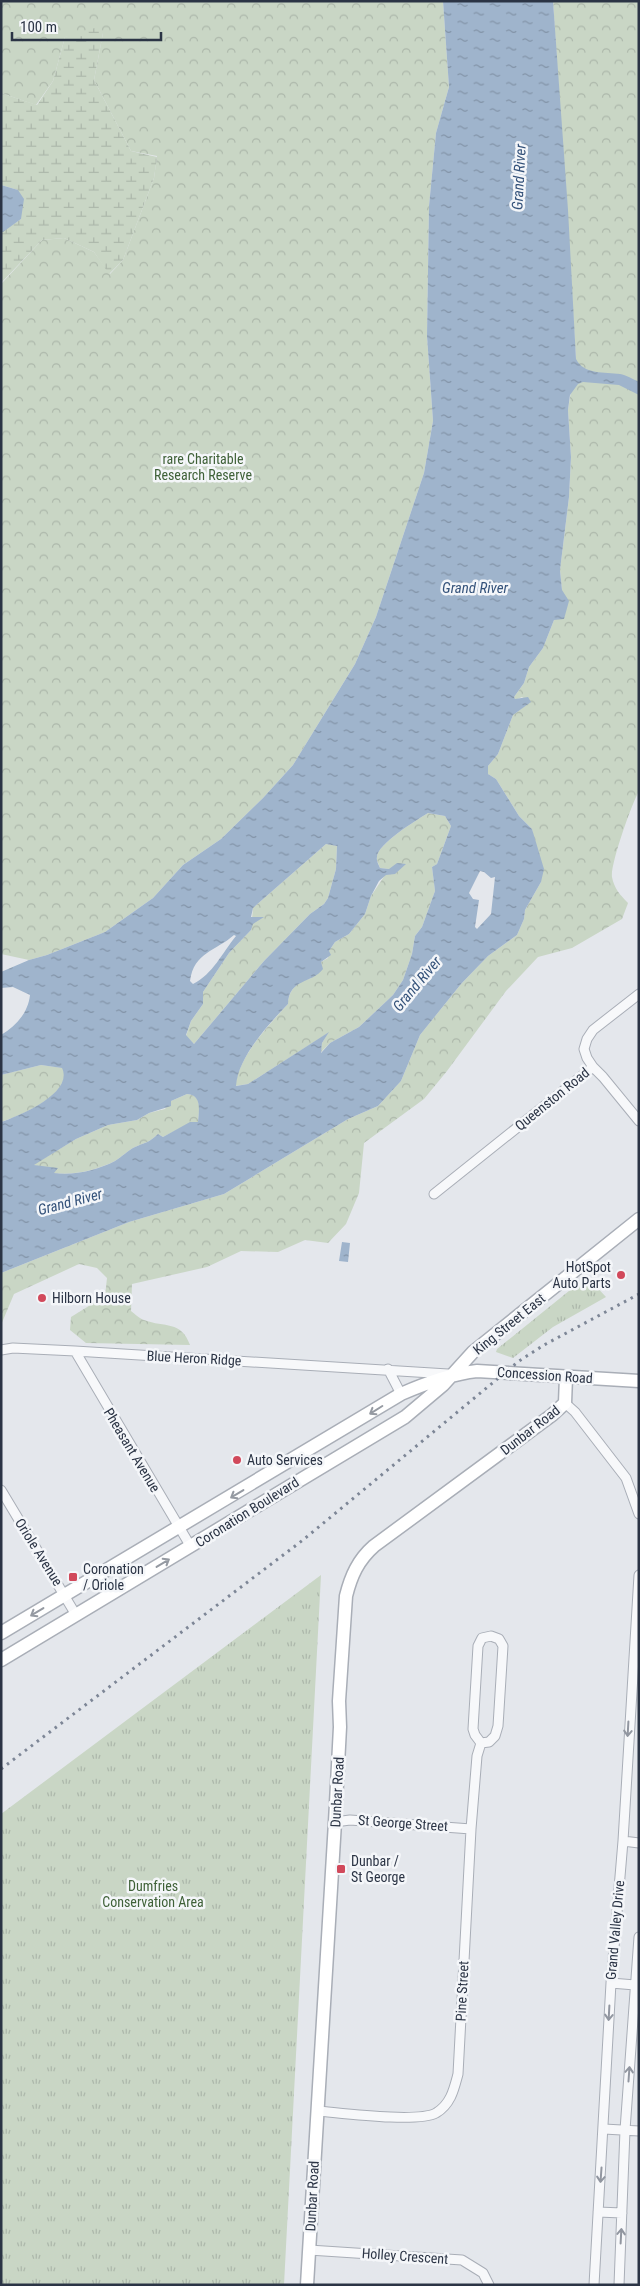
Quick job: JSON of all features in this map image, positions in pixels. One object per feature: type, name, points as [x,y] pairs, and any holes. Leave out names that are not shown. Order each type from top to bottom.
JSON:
[{"type":"main road","name":"King Street East","points":[[451,1374],[474,1352],[639,1219]]},
{"type":"main road","name":"Concession Road","points":[[451,1374],[478,1371],[639,1381]]},
{"type":"main road","name":"Coronation Boulevard","points":[[1,1633],[313,1449],[401,1394],[451,1374]]},
{"type":"main road","name":"Coronation Boulevard","points":[[1,1660],[405,1417],[443,1385],[451,1374]]},
{"type":"main road","points":[[565,1403],[566,1377]]},
{"type":"main road","name":"Dunbar Road","points":[[307,2285],[335,1822],[340,1727],[339,1701],[346,1596],[355,1567],[374,1546],[552,1416],[565,1403]]},
{"type":"main road","points":[[313,1449],[323,1465]]},
{"type":"street","name":"Queenston Road","points":[[434,1194],[593,1067],[584,1049],[587,1038],[593,1030],[639,994]]},
{"type":"street","points":[[593,1067],[603,1076],[639,1121]]},
{"type":"street","name":"Blue Heron Ridge","points":[[1,1350],[12,1348],[75,1351],[451,1374]]},
{"type":"street","name":"Pheasant Avenue","points":[[75,1351],[191,1547]]},
{"type":"street","points":[[388,1369],[401,1394]]},
{"type":"street","points":[[565,1403],[575,1412],[626,1478],[639,1514]]},
{"type":"street","name":"Oriole Avenue","points":[[1,1490],[76,1615]]},
{"type":"street","name":"Grand Valley Drive","points":[[594,2285],[611,1984],[634,1701],[639,1575]]},
{"type":"street","name":"Pine Street","points":[[491,1636],[499,1639],[503,1646],[498,1726],[495,1736],[489,1742],[481,1743],[475,1735],[473,1728],[478,1646],[482,1638],[491,1636]]},
{"type":"street","name":"Pine Street","points":[[318,2111],[418,2118],[435,2113],[447,2104],[454,2092],[458,2074],[471,1829],[477,1756],[481,1743]]},
{"type":"street","name":"St George Street","points":[[335,1822],[350,1820],[471,1829]]},
{"type":"street","points":[[623,1841],[639,1843]]},
{"type":"street","name":"Grand Valley Drive","points":[[619,2285],[625,2130],[639,1937]]},
{"type":"street","points":[[611,1984],[636,1985]]},
{"type":"street","points":[[604,2129],[639,2131]]},
{"type":"street","points":[[598,2212],[622,2213]]},
{"type":"street","name":"Holley Crescent","points":[[309,2250],[462,2260],[483,2273],[489,2285]]},
{"type":"green space","name":"rare Charitable Research Reserve","points":[[1,1],[443,1],[449,87],[436,133],[429,206],[427,336],[433,421],[424,473],[376,617],[355,664],[293,765],[263,798],[221,839],[183,865],[153,898],[105,932],[47,955],[29,960],[1,954],[2,283],[42,240],[64,238],[94,252],[110,274],[123,260],[154,178],[157,156],[131,151],[94,80],[103,33],[65,37],[53,81],[36,105],[1,93]]},
{"type":"green space","points":[[553,1],[639,1],[639,791],[622,834],[612,870],[612,877],[616,888],[628,903],[622,919],[572,948],[538,957],[506,991],[424,1099],[364,1143],[359,1193],[346,1224],[328,1243],[305,1240],[278,1252],[241,1251],[207,1267],[132,1284],[131,1311],[139,1318],[177,1328],[186,1337],[190,1345],[86,1343],[70,1330],[71,1317],[105,1296],[107,1278],[97,1268],[79,1264],[14,1294],[1,1325],[1,1273],[129,1222],[224,1194],[348,1119],[378,1106],[401,1081],[420,1035],[461,984],[488,956],[517,935],[524,919],[525,910],[541,882],[532,829],[519,816],[496,779],[488,774],[488,766],[498,754],[513,715],[530,702],[522,697],[515,700],[514,697],[524,683],[529,667],[543,648],[554,620],[562,590],[560,570],[569,497],[571,457],[568,410],[576,359]]},
{"type":"green space","points":[[98,27],[103,33],[94,80],[131,151],[157,157],[154,178],[123,260],[109,274],[94,252],[64,238],[42,240],[2,282],[1,286],[1,232],[21,219],[18,190],[1,185],[1,93],[37,105],[53,81],[65,37]]},
{"type":"green space","points":[[428,813],[445,816],[451,826],[437,864],[432,867],[435,891],[422,927],[415,936],[412,954],[403,980],[393,995],[359,1027],[330,1043],[320,1053],[322,1043],[328,1033],[248,1084],[235,1086],[242,1063],[248,1052],[288,1004],[294,987],[310,979],[321,962],[328,958],[329,951],[335,942],[349,934],[365,914],[371,896],[389,869],[380,868],[377,861],[383,846],[398,833]]},
{"type":"green space","points":[[326,844],[337,846],[336,869],[328,898],[264,961],[194,1044],[186,1036],[191,1021],[203,1004],[203,992],[229,953],[251,930],[253,908]]},
{"type":"green space","points":[[41,1065],[63,1068],[64,1078],[60,1087],[53,1095],[32,1109],[1,1122],[1,1075]]},
{"type":"green space","points":[[187,1094],[196,1097],[198,1100],[198,1122],[190,1123],[163,1137],[158,1134],[149,1141],[132,1148],[115,1161],[93,1170],[69,1174],[53,1173],[55,1170],[33,1165],[76,1139],[108,1125],[137,1120],[149,1113],[165,1109],[171,1101]]},
{"type":"green space","points":[[585,1278],[592,1282],[606,1297],[553,1327],[513,1358],[496,1352],[497,1349]]},
{"type":"green space","name":"Dumfries Conservation Area","points":[[321,1575],[284,2285],[1,2285],[1,1814]]},
{"type":"water","name":"Grand River","points":[[443,1],[553,1],[568,210],[576,359],[584,368],[589,370],[622,375],[639,382],[639,395],[619,385],[583,382],[578,384],[570,395],[568,410],[571,457],[569,497],[560,570],[562,590],[569,601],[564,619],[554,620],[543,648],[529,667],[524,683],[514,697],[515,699],[528,697],[531,702],[513,715],[498,754],[488,766],[488,774],[496,779],[519,816],[532,829],[544,869],[541,882],[525,910],[524,919],[517,935],[488,956],[461,984],[420,1035],[401,1081],[378,1106],[348,1119],[224,1194],[129,1222],[1,1273],[1,1122],[20,1115],[43,1102],[60,1086],[64,1077],[62,1068],[41,1065],[1,1075],[1,1035],[12,1027],[24,1013],[30,995],[13,987],[1,988],[1,972],[105,932],[153,898],[183,865],[221,839],[263,798],[293,765],[355,664],[376,617],[424,473],[433,421],[427,336],[429,206],[436,133],[449,87]],"holes":[[[428,813],[445,816],[451,826],[437,864],[432,867],[435,891],[422,927],[415,936],[412,954],[403,980],[393,995],[359,1027],[330,1043],[321,1053],[322,1043],[329,1032],[248,1084],[236,1086],[238,1075],[248,1053],[263,1032],[288,1004],[292,990],[323,969],[321,962],[331,955],[329,951],[335,942],[349,934],[365,914],[371,896],[379,881],[386,875],[395,874],[406,864],[397,863],[389,869],[380,868],[377,857],[383,846]],[[326,844],[337,846],[336,869],[328,898],[324,904],[310,914],[264,961],[194,1044],[186,1035],[191,1021],[203,1004],[203,992],[229,953],[251,930],[253,924],[264,917],[251,917],[253,908]],[[480,871],[491,878],[495,877],[491,914],[477,929],[475,927],[479,900],[473,899],[469,893]],[[234,935],[236,936],[212,969],[193,984],[190,981],[192,971],[207,953]],[[187,1094],[192,1095],[198,1104],[198,1122],[190,1122],[163,1137],[158,1134],[149,1141],[132,1148],[115,1161],[93,1170],[61,1174],[54,1173],[58,1168],[34,1165],[76,1139],[108,1125],[137,1120],[149,1113],[171,1106],[171,1101]]]},
{"type":"water","points":[[1,185],[18,190],[24,199],[21,219],[3,232],[1,232]]},
{"type":"water","points":[[342,1242],[350,1243],[348,1262],[339,1261]]},
{"type":"railway","points":[[1,1769],[303,1540],[519,1361],[544,1345],[639,1294]]},
{"type":"place","name":"HotSpot Auto Parts","points":[[621,1275]]},
{"type":"place","name":"Hilborn House","points":[[42,1298]]},
{"type":"place","name":"Auto Services","points":[[237,1460]]},
{"type":"place","name":"Coronation / Oriole","points":[[73,1577]]},
{"type":"place","name":"Dunbar / St George","points":[[341,1869]]}]
